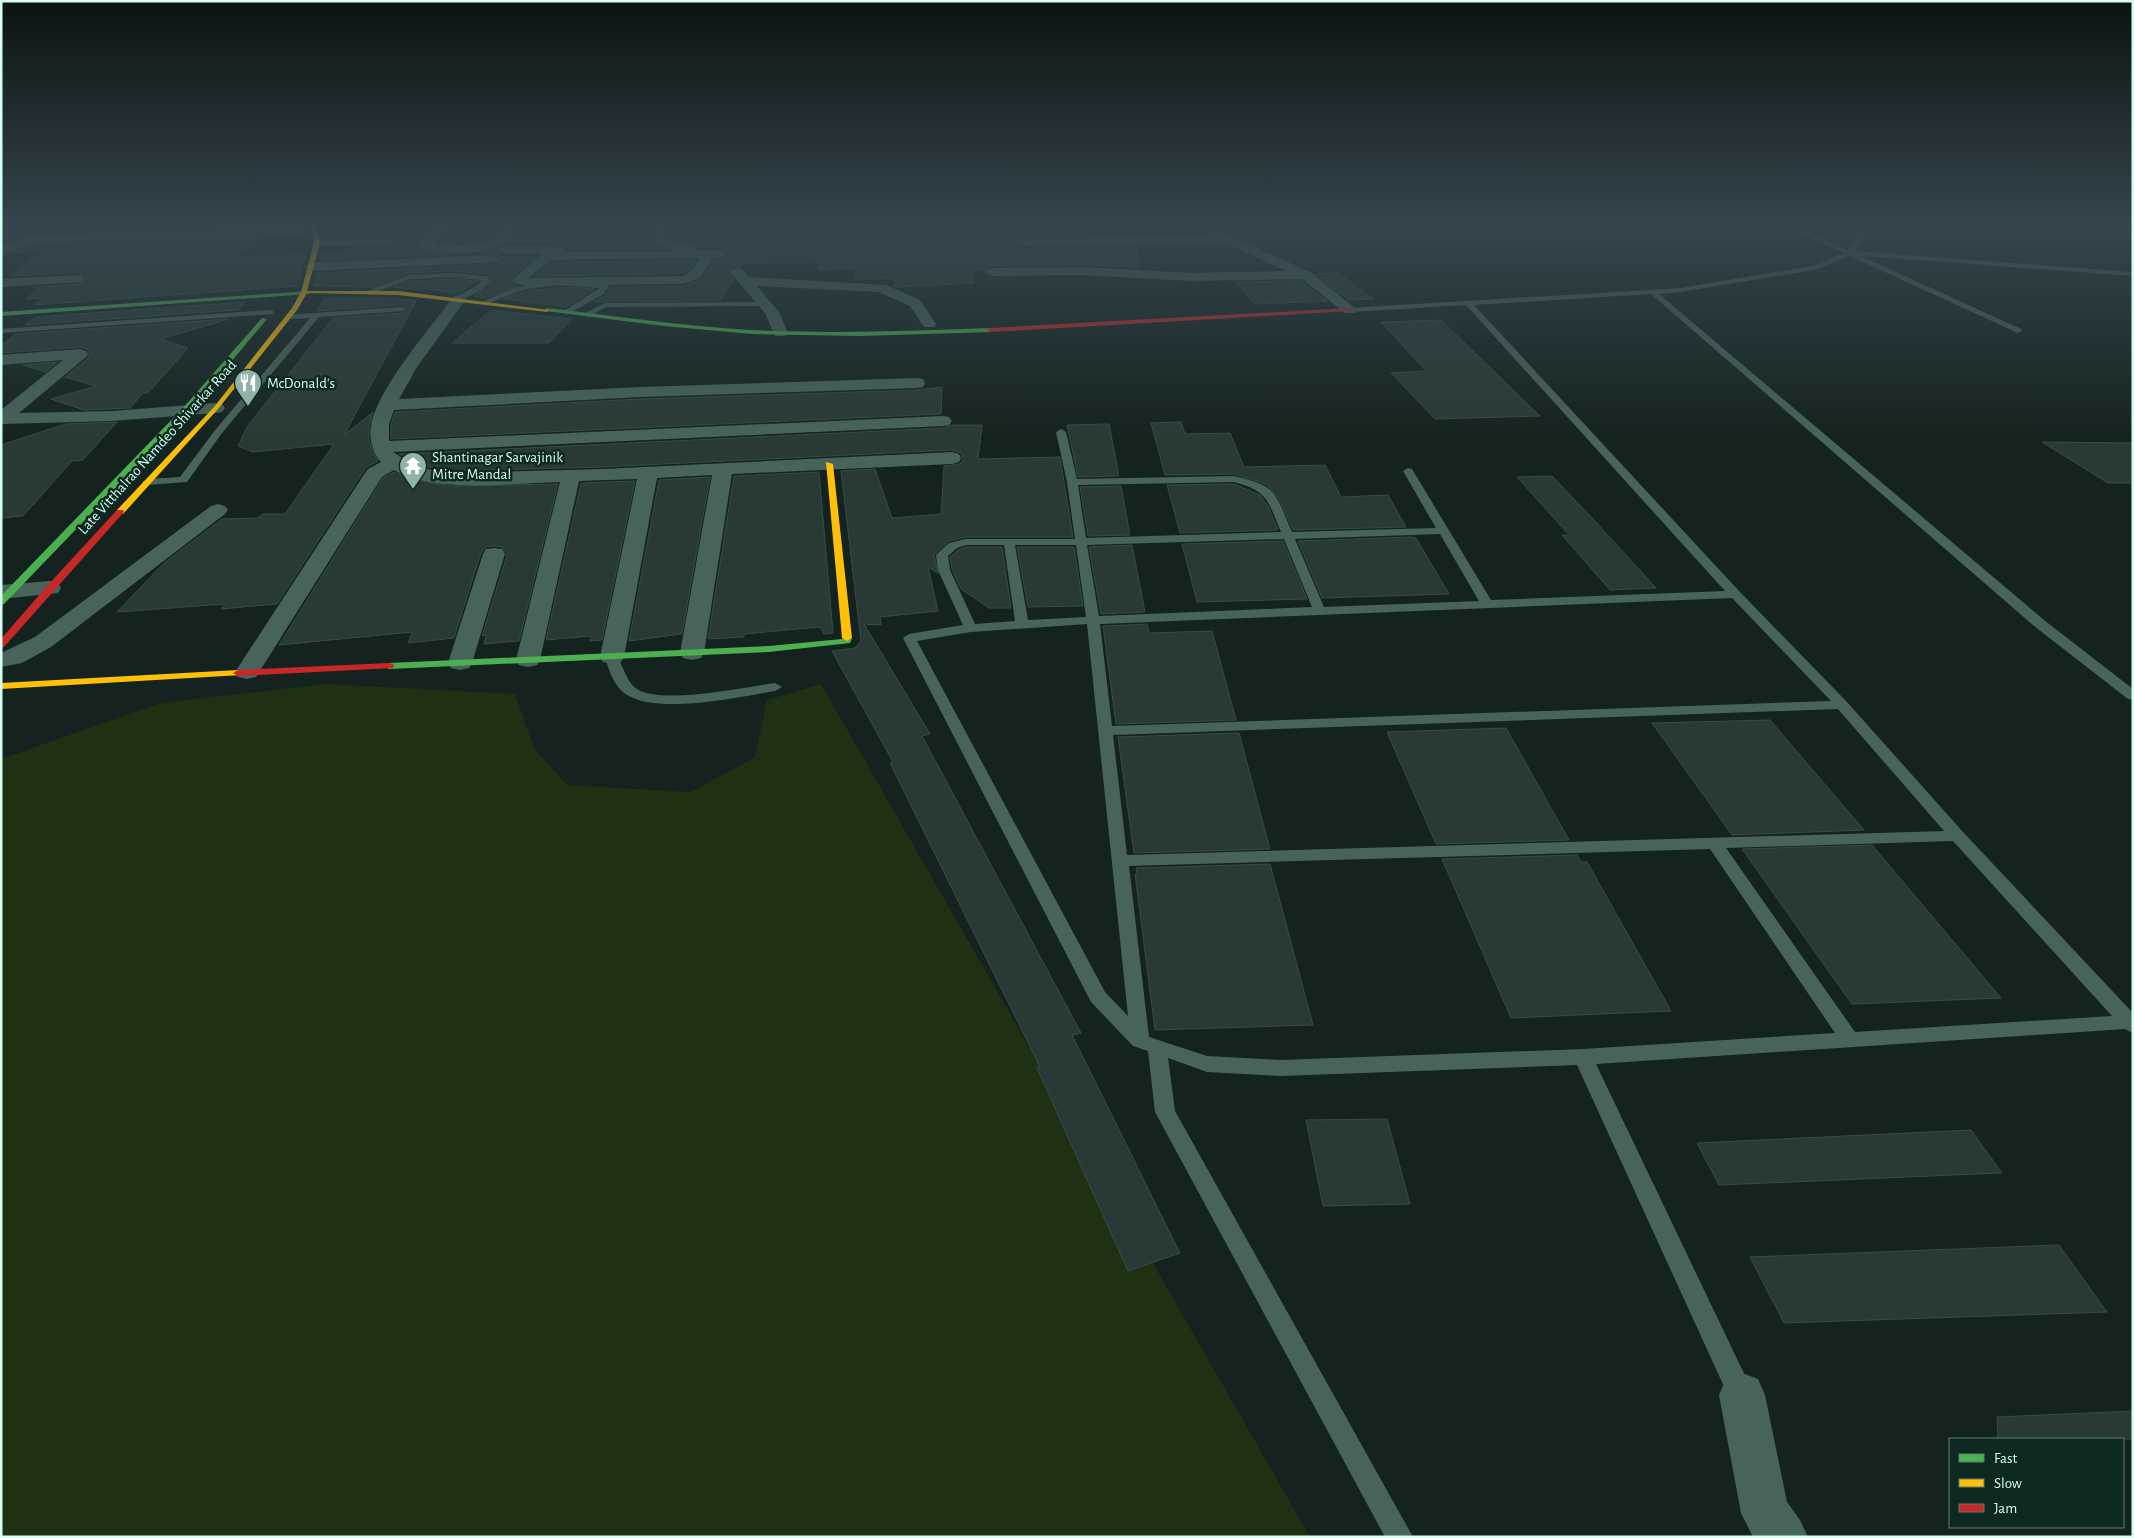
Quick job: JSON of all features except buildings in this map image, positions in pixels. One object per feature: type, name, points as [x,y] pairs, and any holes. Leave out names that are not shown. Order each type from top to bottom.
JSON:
[{"type":"street","points":[[1,314],[220,298]]},
{"type":"street","name":"Late Vitthalrao Namdeo Shivarkar Road","points":[[4,595],[186,410],[280,298]]},
{"type":"street","name":"Late Vitthalrao Namdeo Shivarkar Road","points":[[1,645],[50,588],[216,408],[289,316],[300,298]]},
{"type":"street","points":[[443,298],[672,325],[780,333],[946,332],[1350,310]]},
{"type":"street","points":[[760,298],[772,312],[780,333]]},
{"type":"street","points":[[903,298],[915,303],[929,324]]},
{"type":"street","points":[[1334,298],[1350,310]]},
{"type":"street","points":[[459,299],[394,390],[381,420],[379,438],[388,455],[411,472],[450,478],[571,476],[952,458]]},
{"type":"street","points":[[1,360],[80,354],[1,419]]},
{"type":"street","points":[[387,405],[641,392],[917,383]]},
{"type":"street","points":[[1,419],[112,416],[216,408]]},
{"type":"street","points":[[388,455],[943,420]]},
{"type":"street","points":[[247,672],[388,455]]},
{"type":"street","points":[[1,686],[247,672],[769,649],[847,641],[829,464]]},
{"type":"street","points":[[692,653],[722,469]]},
{"type":"street","points":[[612,657],[648,473]]},
{"type":"street","points":[[528,660],[571,476]]},
{"type":"street","points":[[1,660],[13,658],[43,642],[218,510]]},
{"type":"street","points":[[460,663],[494,554]]},
{"type":"street","points":[[4,595],[50,588]]},
{"type":"street","points":[[1742,1395],[1765,1513],[1783,1537]]},
{"type":"lane","points":[[486,302],[497,298]]},
{"type":"lane","points":[[568,312],[592,298]]},
{"type":"lane","points":[[1350,310],[1556,298]]},
{"type":"lane","points":[[1660,298],[2039,623],[2133,696]]},
{"type":"lane","points":[[1945,298],[2018,331]]},
{"type":"lane","points":[[1468,303],[1735,594],[1842,705],[1957,836],[2131,1024]]},
{"type":"lane","points":[[586,314],[605,305],[765,304]]},
{"type":"lane","points":[[289,316],[401,310]]},
{"type":"lane","points":[[1,332],[270,312]]},
{"type":"lane","points":[[148,482],[183,480],[219,432],[317,315]]},
{"type":"lane","points":[[192,433],[219,432]]},
{"type":"lane","points":[[1061,432],[1072,482],[1093,620],[1120,862],[1148,1044],[1165,1112],[1400,1537]]},
{"type":"lane","points":[[1408,471],[1487,604]]},
{"type":"lane","points":[[1072,482],[1234,479],[1255,484],[1270,494],[1320,611]]},
{"type":"lane","points":[[971,628],[944,570],[942,555],[953,545],[966,542],[1081,542],[1442,531]]},
{"type":"lane","points":[[1009,542],[1022,624]]},
{"type":"lane","points":[[1735,594],[1093,620],[971,628],[909,638],[1098,997],[1148,1044],[1207,1064],[1281,1068],[1584,1057],[2131,1024]]},
{"type":"lane","points":[[612,657],[618,677],[635,694],[665,701],[775,688]]},
{"type":"lane","points":[[1105,731],[1842,705]]},
{"type":"lane","points":[[1120,862],[1957,836]]},
{"type":"lane","points":[[1714,844],[1850,1040]]},
{"type":"lane","points":[[1584,1057],[1742,1395]]},
{"type":"green space","points":[[326,684],[515,694],[534,748],[567,785],[691,792],[755,757],[767,700],[821,684],[1310,1537],[1,1537],[1,759],[161,703]]},
{"type":"traffic: fast","points":[[1,314],[228,298]]},
{"type":"traffic: fast","points":[[547,310],[752,332],[859,334],[990,330]]},
{"type":"traffic: fast","points":[[1,602],[186,410],[264,319]]},
{"type":"traffic: fast","points":[[389,666],[769,649],[847,641],[847,638]]},
{"type":"traffic: slow","points":[[120,512],[216,408],[295,309],[301,298]]},
{"type":"traffic: slow","points":[[440,298],[547,310]]},
{"type":"traffic: slow","points":[[829,464],[847,638]]},
{"type":"traffic: slow","points":[[1,686],[238,673]]},
{"type":"traffic: jam","points":[[990,330],[1350,310]]},
{"type":"traffic: jam","points":[[1,645],[120,512]]},
{"type":"traffic: jam","points":[[238,673],[389,666]]},
{"type":"place","name":"McDonald's","points":[[248,407]]},
{"type":"place","name":"Shantinagar Sarvajinik Mitre Mandal","points":[[413,490]]}]
